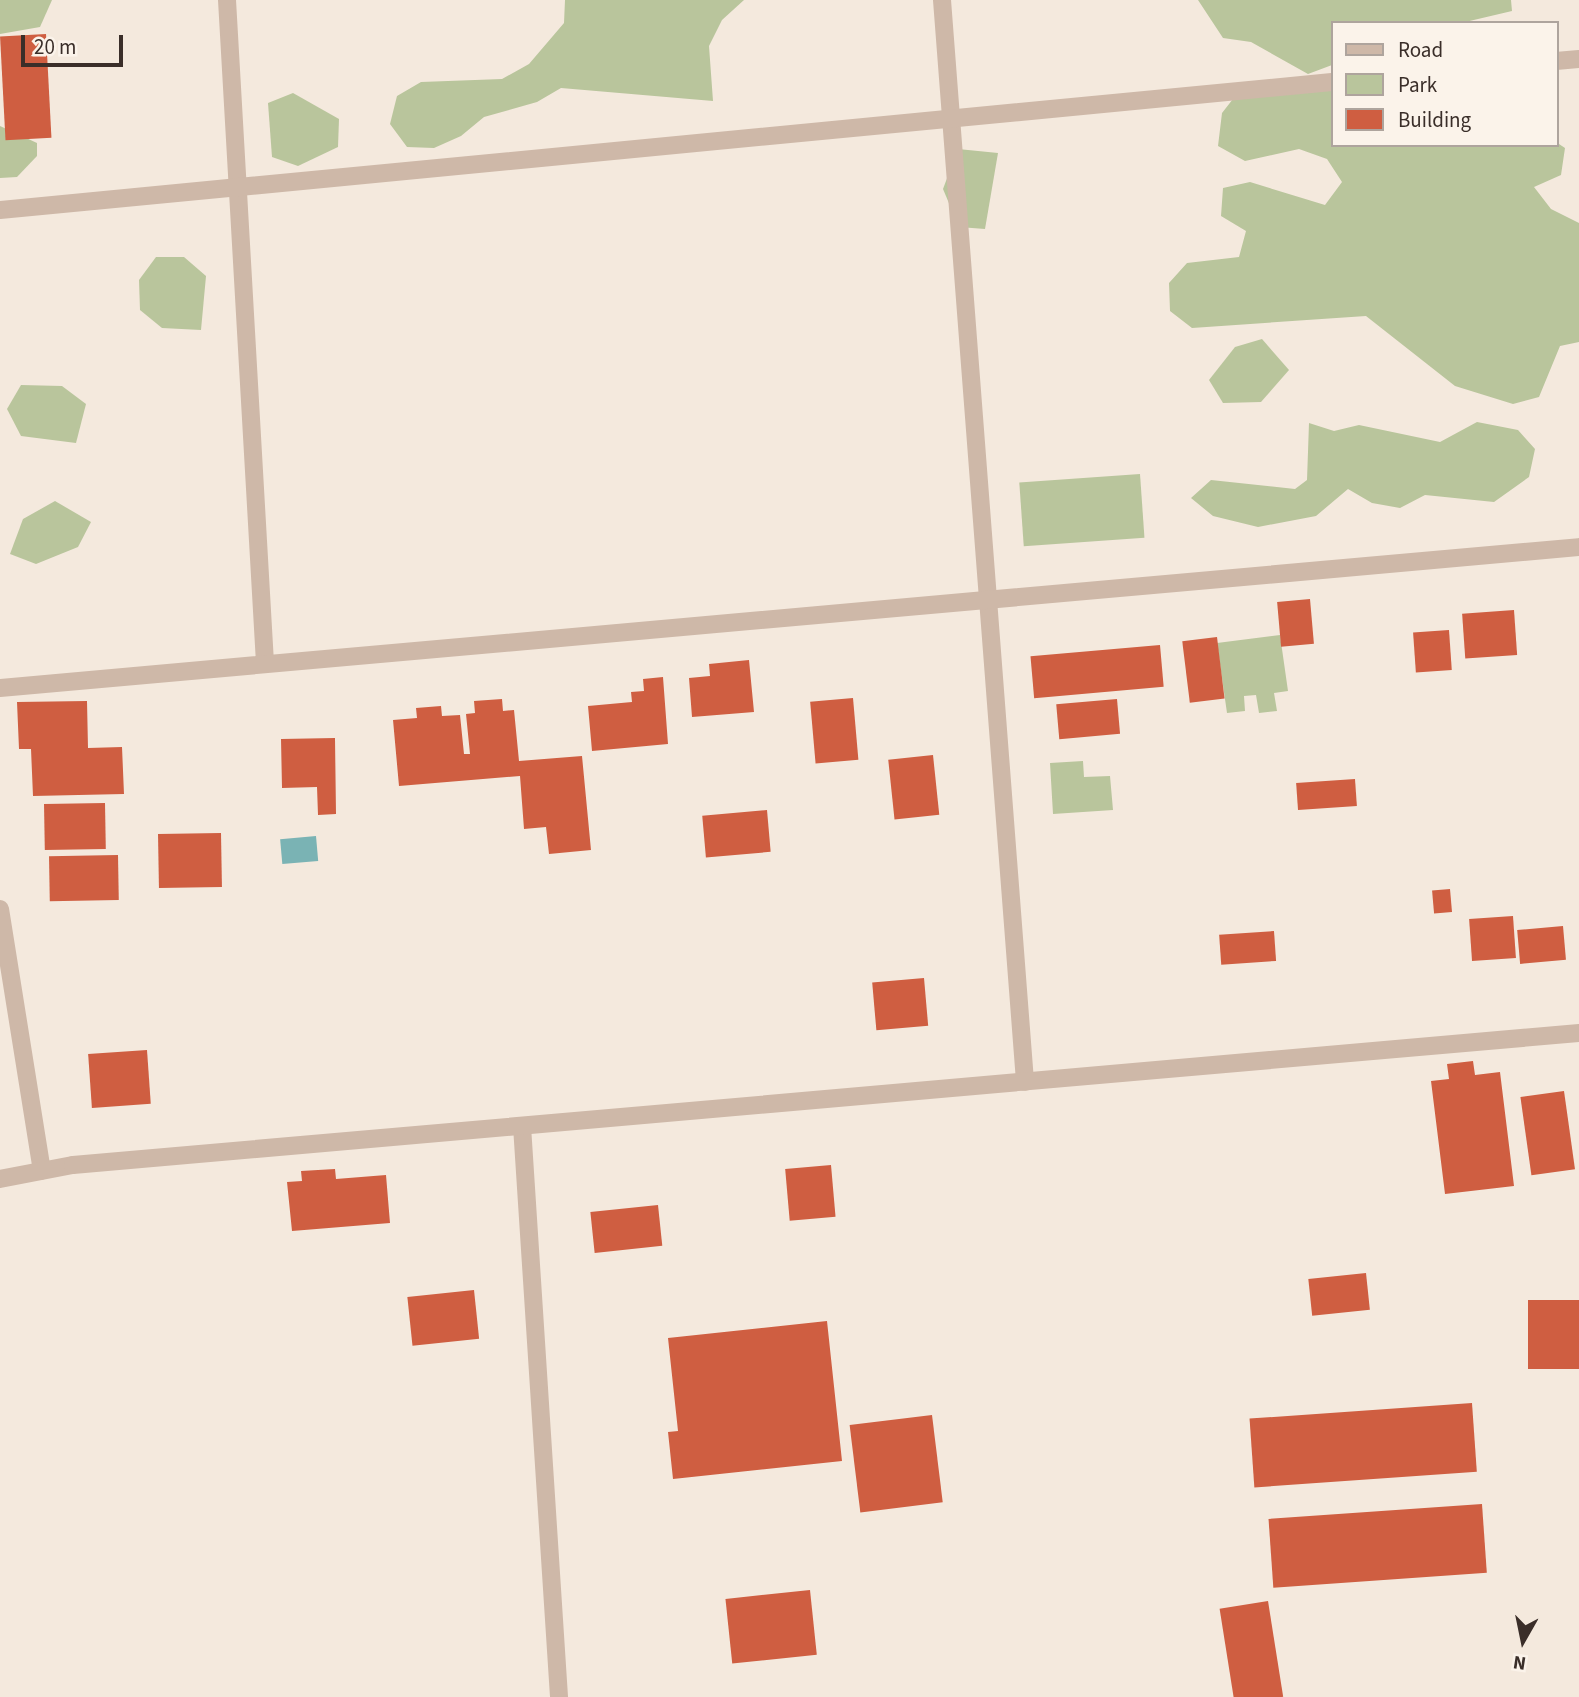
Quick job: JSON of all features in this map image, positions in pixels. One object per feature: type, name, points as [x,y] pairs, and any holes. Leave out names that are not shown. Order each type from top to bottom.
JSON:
[{"type":"street","points":[[227,0],[265,664]]},
{"type":"street","points":[[942,0],[1025,1082]]},
{"type":"street","points":[[1558,61],[1579,59]]},
{"type":"street","points":[[0,210],[238,185],[1330,82]]},
{"type":"street","points":[[0,688],[1579,547]]},
{"type":"street","points":[[0,909],[42,1171]]},
{"type":"street","points":[[0,1179],[42,1171],[522,1126],[1579,1033]]},
{"type":"street","points":[[522,1126],[559,1697]]},
{"type":"green space","points":[[0,0],[52,0],[40,27],[0,34]]},
{"type":"green space","points":[[565,0],[744,0],[722,20],[709,46],[713,101],[561,88],[537,102],[484,117],[461,136],[434,148],[407,147],[390,124],[397,96],[421,82],[502,79],[529,64],[564,23]]},
{"type":"green space","points":[[1198,0],[1511,0],[1512,11],[1470,21],[1330,21],[1330,66],[1308,74],[1251,42],[1223,38]]},
{"type":"green space","points":[[1330,80],[1330,147],[1558,147],[1558,143],[1565,148],[1561,175],[1534,187],[1551,209],[1579,223],[1579,342],[1560,346],[1539,397],[1513,404],[1455,386],[1366,316],[1192,328],[1170,311],[1169,283],[1187,263],[1239,257],[1246,231],[1221,216],[1223,188],[1250,182],[1325,205],[1342,182],[1327,159],[1299,149],[1245,161],[1218,146],[1222,113],[1240,90]]},
{"type":"green space","points":[[293,93],[339,119],[338,147],[298,166],[272,157],[268,103]]},
{"type":"green space","points":[[0,126],[37,143],[37,156],[17,177],[0,178]]},
{"type":"green space","points":[[958,149],[998,153],[985,229],[959,227],[943,189]]},
{"type":"green space","points":[[156,257],[184,257],[206,276],[201,330],[162,328],[140,310],[139,280]]},
{"type":"green space","points":[[1262,339],[1289,370],[1261,402],[1223,403],[1209,380],[1235,347]]},
{"type":"green space","points":[[21,385],[62,386],[86,404],[76,443],[21,436],[7,409]]},
{"type":"green space","points":[[1477,422],[1518,430],[1535,449],[1529,477],[1494,502],[1425,495],[1400,508],[1372,503],[1348,489],[1316,516],[1258,527],[1213,516],[1191,498],[1211,480],[1295,489],[1307,480],[1309,423],[1334,431],[1359,425],[1440,442]]},
{"type":"green space","points":[[1140,474],[1144,538],[1024,546],[1019,482]]},
{"type":"green space","points":[[55,501],[91,522],[78,547],[36,564],[10,554],[23,519]]},
{"type":"green space","points":[[1280,635],[1288,691],[1274,693],[1277,711],[1259,713],[1256,695],[1244,696],[1245,711],[1227,713],[1217,643]]},
{"type":"green space","points":[[1083,761],[1084,777],[1110,776],[1113,810],[1053,814],[1050,763]]},
{"type":"water","points":[[316,836],[318,861],[282,864],[280,839]]},
{"type":"building","points":[[46,34],[51,138],[6,140],[0,36]]},
{"type":"building","points":[[1310,599],[1314,644],[1281,647],[1277,602]]},
{"type":"building","points":[[1514,610],[1517,655],[1465,659],[1462,614]]},
{"type":"building","points":[[1449,630],[1452,670],[1416,672],[1413,633]]},
{"type":"building","points":[[1217,637],[1225,699],[1190,703],[1182,641]]},
{"type":"building","points":[[1160,645],[1164,687],[1034,698],[1030,656]]},
{"type":"building","points":[[749,660],[754,712],[692,717],[689,678],[710,676],[709,664]]},
{"type":"building","points":[[663,677],[668,744],[592,751],[588,706],[632,702],[631,692],[644,691],[643,679]]},
{"type":"building","points":[[853,698],[858,760],[816,764],[810,702]]},
{"type":"building","points":[[502,699],[503,711],[514,710],[519,761],[582,756],[591,850],[549,854],[546,827],[524,829],[520,776],[399,786],[393,720],[417,718],[416,708],[441,706],[442,716],[460,715],[464,754],[470,754],[466,714],[475,713],[474,701]]},
{"type":"building","points":[[1117,699],[1120,734],[1059,739],[1056,704]]},
{"type":"building","points":[[87,701],[88,748],[122,747],[124,794],[33,796],[31,749],[19,749],[17,702]]},
{"type":"building","points":[[335,738],[336,814],[318,815],[317,787],[282,788],[281,739]]},
{"type":"building","points":[[933,755],[939,815],[895,819],[888,760]]},
{"type":"building","points":[[1355,779],[1357,806],[1298,810],[1296,783]]},
{"type":"building","points":[[105,803],[106,849],[45,850],[44,804]]},
{"type":"building","points":[[767,810],[771,852],[706,858],[702,816]]},
{"type":"building","points":[[221,833],[222,887],[159,888],[158,834]]},
{"type":"building","points":[[118,855],[119,900],[50,901],[49,856]]},
{"type":"building","points":[[1450,889],[1452,912],[1434,913],[1432,891]]},
{"type":"building","points":[[1513,916],[1516,958],[1472,961],[1469,919]]},
{"type":"building","points":[[1563,926],[1566,960],[1520,964],[1517,930]]},
{"type":"building","points":[[1274,931],[1276,961],[1221,965],[1219,935]]},
{"type":"building","points":[[924,978],[928,1026],[876,1030],[872,983]]},
{"type":"building","points":[[147,1050],[151,1104],[92,1108],[88,1054]]},
{"type":"building","points":[[1473,1061],[1475,1075],[1500,1072],[1514,1186],[1445,1194],[1431,1081],[1449,1079],[1447,1064]]},
{"type":"building","points":[[1564,1091],[1575,1169],[1531,1175],[1520,1097]]},
{"type":"building","points":[[831,1165],[836,1217],[790,1221],[785,1169]]},
{"type":"building","points":[[335,1169],[336,1179],[386,1175],[390,1223],[292,1231],[287,1182],[302,1181],[301,1171]]},
{"type":"building","points":[[658,1205],[662,1246],[595,1253],[590,1212]]},
{"type":"building","points":[[1366,1273],[1370,1310],[1312,1316],[1308,1279]]},
{"type":"building","points":[[474,1290],[479,1339],[412,1346],[407,1297]]},
{"type":"building","points":[[1528,1300],[1579,1300],[1579,1369],[1528,1369]]},
{"type":"building","points":[[827,1321],[842,1461],[673,1479],[668,1432],[678,1431],[668,1338]]},
{"type":"building","points":[[1472,1403],[1477,1472],[1254,1487],[1250,1419]]},
{"type":"building","points":[[932,1415],[943,1502],[860,1512],[850,1425]]},
{"type":"building","points":[[1482,1504],[1487,1573],[1273,1588],[1269,1519]]},
{"type":"building","points":[[810,1590],[817,1655],[732,1664],[725,1599]]},
{"type":"building","points":[[1268,1601],[1283,1697],[1234,1697],[1220,1609]]}]
